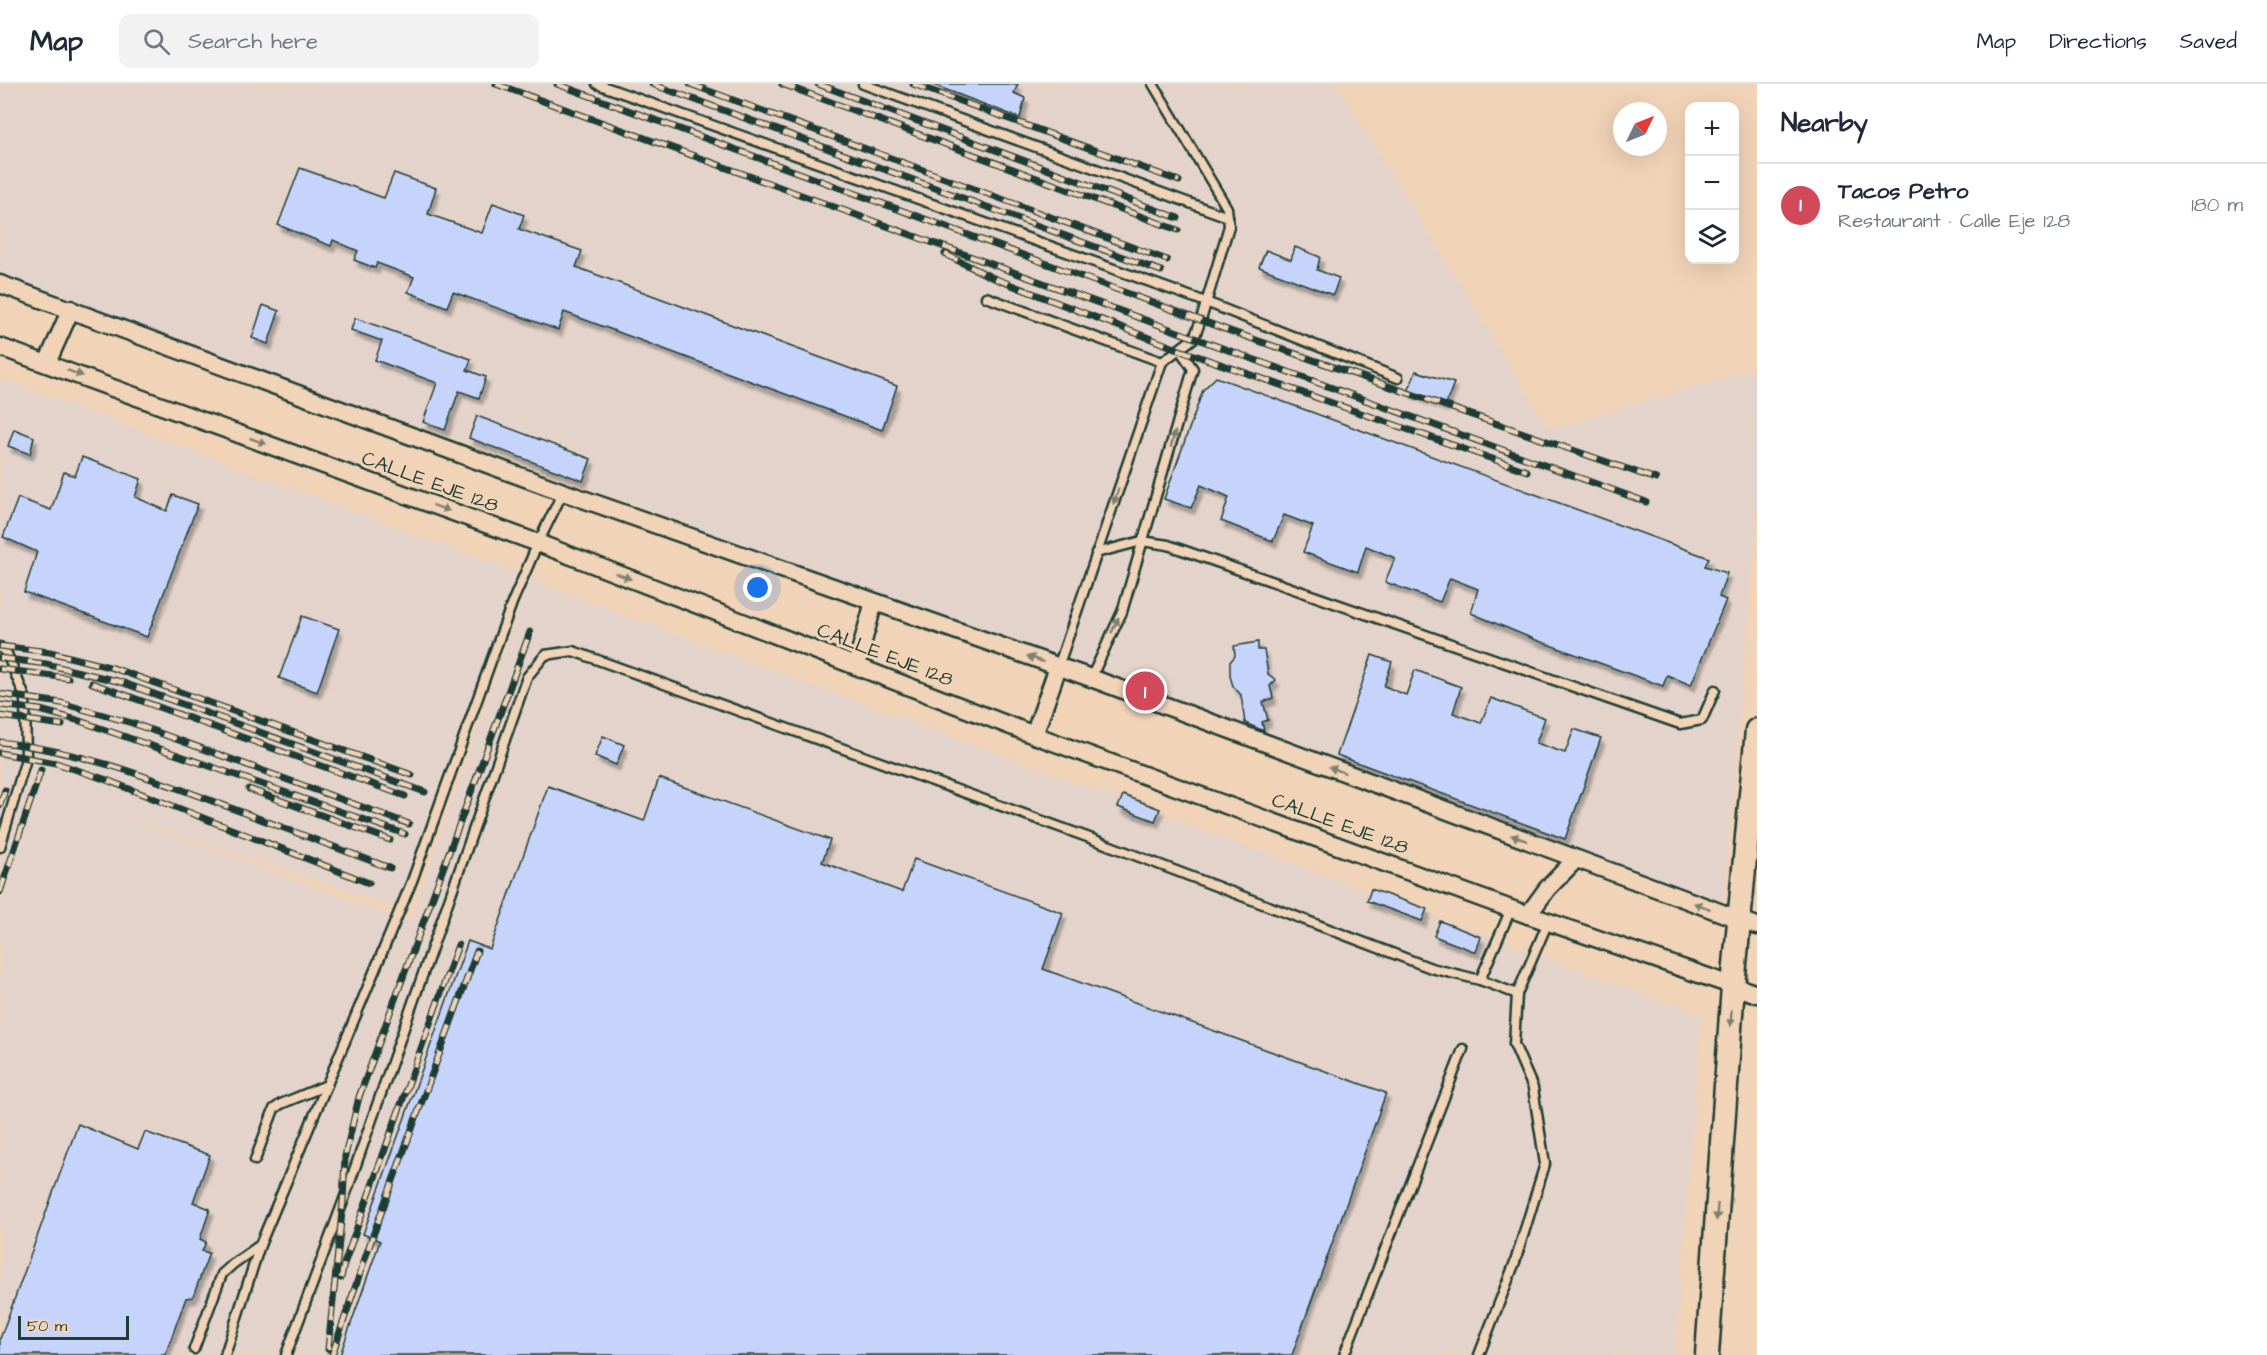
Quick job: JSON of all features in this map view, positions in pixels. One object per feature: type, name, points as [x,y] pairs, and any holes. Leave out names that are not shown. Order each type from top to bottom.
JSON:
[{"type":"street","name":"CALLE EJE 128","points":[[0,284],[563,492],[1091,678],[1749,923]]},
{"type":"street","points":[[47,363],[71,309]]},
{"type":"street","name":"CALLE EJE 128","points":[[0,346],[538,543],[1034,735],[1511,909],[1757,994]]},
{"type":"street","points":[[856,666],[874,602]]},
{"type":"street","points":[[1034,735],[1058,668]]},
{"type":"street","points":[[1707,1355],[1733,986],[1749,923],[1757,730]]},
{"type":"street","points":[[1528,915],[1547,889],[1576,859]]},
{"type":"lane","points":[[597,84],[1206,302],[1398,378]]},
{"type":"lane","points":[[863,84],[1228,217]]},
{"type":"lane","points":[[1058,668],[1162,362],[1194,338],[1229,226],[1227,207],[1153,84]]},
{"type":"lane","points":[[986,297],[1162,362]]},
{"type":"lane","points":[[1091,678],[1122,612],[1193,369],[1180,350]]},
{"type":"lane","points":[[225,1355],[260,1245],[412,881],[512,603],[563,492]]},
{"type":"lane","points":[[1096,552],[1142,541],[1168,545],[1680,724],[1702,720],[1715,690]]},
{"type":"lane","points":[[0,647],[7,654],[25,697],[26,759],[0,847]]},
{"type":"lane","points":[[286,1355],[343,1202],[527,677],[544,655],[573,651],[1087,837],[1431,968],[1480,980],[1517,994]]},
{"type":"lane","points":[[1480,980],[1511,909]]},
{"type":"lane","points":[[1479,1355],[1515,1262],[1545,1164],[1533,1088],[1514,1044],[1517,994],[1548,922]]},
{"type":"lane","points":[[1344,1355],[1463,1049]]},
{"type":"lane","points":[[255,1160],[274,1109],[327,1085]]},
{"type":"lane","points":[[194,1349],[222,1274],[260,1245]]},
{"type":"shaded area","points":[[0,84],[1336,84],[1549,429],[1757,368],[1757,514],[1724,902],[0,274]]},
{"type":"shaded area","points":[[0,378],[519,573],[395,907],[97,807],[410,922],[529,579],[1701,1015],[1675,1355],[0,1355]]},
{"type":"building","points":[[931,84],[1018,84],[1014,93],[1025,98],[1020,118]]},
{"type":"building","points":[[300,168],[384,198],[394,173],[436,188],[428,214],[482,233],[493,203],[524,215],[519,229],[582,251],[576,267],[897,386],[882,430],[564,312],[558,330],[453,292],[447,307],[408,292],[414,277],[377,263],[375,268],[354,260],[358,251],[333,240],[331,246],[278,225]]},
{"type":"building","points":[[1295,247],[1320,257],[1317,270],[1339,278],[1333,295],[1259,267],[1266,250],[1291,260]]},
{"type":"building","points":[[263,305],[279,311],[268,344],[252,338]]},
{"type":"building","points":[[355,318],[471,359],[467,370],[486,377],[479,398],[459,391],[445,430],[423,422],[437,383],[375,360],[382,341],[351,330]]},
{"type":"building","points":[[1416,371],[1454,383],[1445,406],[1408,392]]},
{"type":"building","points":[[1216,377],[1709,558],[1705,566],[1727,573],[1719,597],[1726,600],[1691,685],[1667,675],[1663,686],[1536,640],[1471,613],[1478,589],[1450,578],[1440,602],[1385,582],[1395,558],[1366,546],[1358,572],[1303,552],[1313,526],[1284,515],[1273,541],[1221,521],[1229,497],[1201,485],[1191,508],[1164,499],[1203,390]]},
{"type":"building","points":[[477,416],[591,459],[583,481],[469,438]]},
{"type":"building","points":[[14,429],[34,437],[30,454],[8,446]]},
{"type":"building","points":[[82,457],[141,479],[135,497],[167,511],[173,495],[198,504],[147,637],[24,592],[37,552],[3,537],[18,498],[51,510],[64,472],[75,476]]},
{"type":"building","points":[[302,616],[339,629],[317,692],[279,678]]},
{"type":"building","points":[[1258,642],[1258,650],[1264,650],[1268,674],[1276,680],[1270,686],[1273,698],[1263,702],[1268,720],[1262,722],[1264,731],[1245,723],[1241,695],[1233,686],[1230,676],[1230,662],[1235,656],[1234,646]]},
{"type":"building","points":[[1372,655],[1392,662],[1384,686],[1406,695],[1415,670],[1461,687],[1453,713],[1481,723],[1491,698],[1545,718],[1536,743],[1565,753],[1574,729],[1601,738],[1565,839],[1337,755]]},
{"type":"building","points":[[603,736],[624,745],[616,765],[595,756]]},
{"type":"building","points":[[659,778],[830,840],[822,862],[902,892],[914,859],[1063,913],[1043,969],[1386,1093],[1292,1355],[340,1355],[380,1241],[363,1234],[468,941],[490,949],[548,786],[644,821]]},
{"type":"building","points":[[1123,795],[1160,809],[1155,821],[1118,807]]},
{"type":"building","points":[[1371,889],[1427,909],[1422,921],[1367,901]]},
{"type":"building","points":[[1440,921],[1481,937],[1476,952],[1434,936]]},
{"type":"building","points":[[78,1124],[138,1149],[145,1132],[210,1155],[193,1202],[210,1209],[200,1239],[206,1242],[202,1251],[209,1253],[193,1297],[186,1298],[165,1355],[0,1355],[0,1339]]},
{"type":"railway","points":[[496,84],[1646,502]]},
{"type":"railway","points":[[557,84],[1230,331],[1656,479]]},
{"type":"railway","points":[[652,84],[1161,271]]},
{"type":"railway","points":[[690,84],[1167,260]]},
{"type":"railway","points":[[782,84],[1178,230]]},
{"type":"railway","points":[[818,84],[1178,218]]},
{"type":"railway","points":[[913,84],[1179,181]]},
{"type":"railway","points":[[945,254],[991,277],[1180,350],[1527,471]]},
{"type":"railway","points":[[328,1349],[343,1202],[345,1156],[359,1097],[530,632]]},
{"type":"railway","points":[[0,646],[50,652],[113,668],[412,775]]},
{"type":"railway","points":[[0,658],[46,664],[121,682],[425,792]]},
{"type":"railway","points":[[0,669],[68,678]]},
{"type":"railway","points":[[92,683],[405,796]]},
{"type":"railway","points":[[0,694],[61,703],[132,723],[409,824]]},
{"type":"railway","points":[[0,705],[40,710],[77,720],[405,834]]},
{"type":"railway","points":[[0,716],[62,725]]},
{"type":"railway","points":[[0,742],[58,752],[141,775],[390,868]]},
{"type":"railway","points":[[0,753],[56,763],[104,779],[369,883]]},
{"type":"railway","points":[[0,892],[41,770]]},
{"type":"railway","points":[[249,789],[390,840]]},
{"type":"railway","points":[[0,805],[5,790]]},
{"type":"railway","points":[[341,1278],[344,1264],[458,945]]},
{"type":"railway","points":[[332,1355],[372,1238],[477,951]]},
{"type":"place","name":"Tacos Petro","points":[[1145,691]]}]
